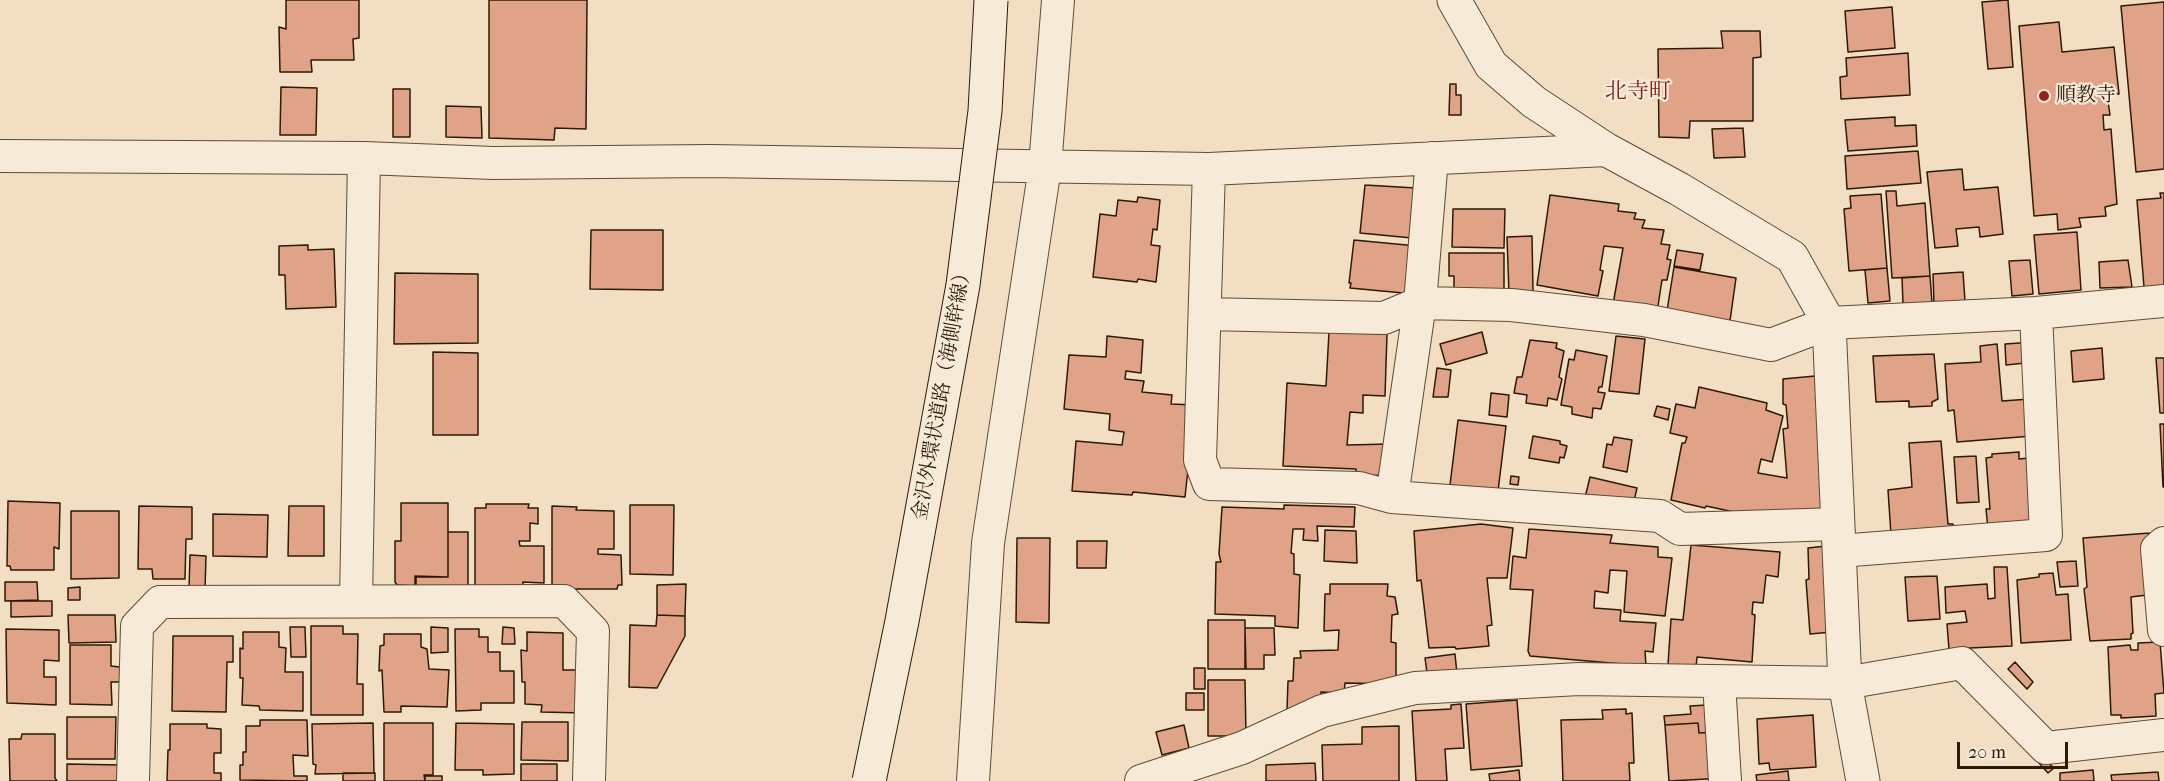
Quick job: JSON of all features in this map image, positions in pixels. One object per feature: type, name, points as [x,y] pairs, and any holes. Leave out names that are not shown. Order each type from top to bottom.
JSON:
[{"type":"street","name":"金沢外環状道路（海側幹線）","points":[[869,781],[902,621],[963,285],[985,111],[991,0]]},
{"type":"street","points":[[973,781],[988,543],[1044,167],[1058,0]]},
{"type":"street","points":[[1454,0],[1491,65],[1534,102],[1608,150],[1679,189],[1792,257],[1829,323],[1845,683],[1863,781]]},
{"type":"street","points":[[0,156],[364,158],[493,163],[710,161],[1209,169],[1608,150]]},
{"type":"street","points":[[356,601],[364,158]]},
{"type":"street","points":[[1392,496],[1420,303],[1432,158]]},
{"type":"street","points":[[1209,169],[1200,460],[1209,484],[1359,489],[1392,496],[1660,516],[1680,529],[1839,538],[2046,535],[2036,313]]},
{"type":"street","points":[[1205,314],[1384,318],[1420,303],[1511,305],[1633,318],[1771,345],[1829,323],[2036,313],[2164,301]]},
{"type":"street","points":[[2164,543],[2157,549],[2164,630]]},
{"type":"street","points":[[133,781],[137,626],[160,602],[356,601],[564,601],[593,631],[589,781]]},
{"type":"street","points":[[1141,781],[1242,748],[1322,711],[1415,688],[1579,679],[1845,683],[1962,663],[2046,748],[2164,735]]},
{"type":"street","points":[[1719,682],[1725,781]]},
{"type":"building","points":[[286,0],[359,0],[359,38],[353,39],[354,60],[311,60],[312,72],[280,72],[279,27],[286,29]]},
{"type":"building","points":[[489,0],[587,0],[586,129],[555,128],[554,140],[489,138]]},
{"type":"building","points":[[2008,0],[2013,67],[1988,69],[1982,2]]},
{"type":"building","points":[[2164,2],[2164,169],[2136,172],[2121,6]]},
{"type":"building","points":[[1892,7],[1895,48],[1848,52],[1845,11]]},
{"type":"building","points":[[2059,22],[2062,52],[2114,47],[2119,94],[2107,94],[2110,115],[2103,115],[2104,130],[2111,129],[2117,204],[2105,207],[2106,216],[2079,218],[2081,227],[2058,230],[2057,214],[2034,216],[2019,26]]},
{"type":"building","points":[[1721,31],[1760,31],[1761,57],[1753,58],[1753,121],[1690,121],[1689,138],[1659,137],[1658,49],[1723,48]]},
{"type":"building","points":[[1908,53],[1910,95],[1841,99],[1840,77],[1847,76],[1846,58]]},
{"type":"building","points":[[1450,84],[1456,84],[1456,95],[1461,95],[1461,115],[1449,115]]},
{"type":"building","points":[[281,87],[317,88],[316,135],[280,135]]},
{"type":"building","points":[[393,89],[410,89],[410,137],[393,137]]},
{"type":"building","points":[[446,106],[481,107],[482,138],[446,137]]},
{"type":"building","points":[[1895,117],[1895,126],[1916,125],[1917,146],[1848,151],[1845,120]]},
{"type":"building","points":[[1743,128],[1745,157],[1714,158],[1712,129]]},
{"type":"building","points":[[1918,151],[1921,183],[1847,189],[1845,156]]},
{"type":"building","points":[[1962,169],[1964,190],[1998,187],[2003,234],[1980,237],[1979,227],[1956,229],[1958,246],[1935,248],[1927,172]]},
{"type":"building","points":[[1365,185],[1416,188],[1412,238],[1360,233]]},
{"type":"building","points":[[1886,191],[1896,191],[1897,206],[1925,203],[1930,276],[1892,278]]},
{"type":"building","points":[[2160,193],[2164,193],[2164,286],[2144,287],[2137,200],[2161,198]]},
{"type":"building","points":[[1881,194],[1887,268],[1849,271],[1844,209],[1851,208],[1850,196]]},
{"type":"building","points":[[1550,195],[1619,204],[1618,211],[1636,213],[1634,219],[1645,220],[1642,228],[1664,230],[1661,244],[1670,245],[1667,259],[1671,260],[1667,280],[1662,280],[1656,319],[1612,310],[1623,248],[1604,246],[1600,270],[1603,271],[1598,296],[1537,285]]},
{"type":"building","points":[[1138,197],[1160,200],[1157,230],[1153,229],[1151,245],[1160,246],[1156,282],[1093,277],[1100,214],[1116,216],[1118,200],[1137,202]]},
{"type":"building","points":[[1453,209],[1505,209],[1504,248],[1452,247]]},
{"type":"building","points":[[591,230],[663,230],[663,290],[590,289]]},
{"type":"building","points":[[2077,232],[2081,290],[2039,294],[2034,235]]},
{"type":"building","points":[[1532,236],[1533,292],[1509,294],[1507,237]]},
{"type":"building","points":[[1354,240],[1417,246],[1414,294],[1350,288]]},
{"type":"building","points":[[308,245],[308,250],[334,249],[336,307],[286,309],[285,275],[279,275],[279,246]]},
{"type":"building","points":[[1677,250],[1703,254],[1700,270],[1674,266]]},
{"type":"building","points":[[1449,253],[1504,253],[1504,301],[1454,302],[1454,276],[1449,276]]},
{"type":"building","points":[[2030,260],[2033,294],[2012,296],[2009,261]]},
{"type":"building","points":[[2128,260],[2132,287],[2100,288],[2099,262]]},
{"type":"building","points":[[1674,267],[1736,278],[1729,328],[1666,317]]},
{"type":"building","points":[[1887,268],[1890,301],[1868,303],[1865,270]]},
{"type":"building","points":[[1963,272],[1965,301],[1934,304],[1933,274]]},
{"type":"building","points":[[395,273],[478,274],[478,343],[394,344]]},
{"type":"building","points":[[1930,276],[1932,303],[1903,304],[1902,278]]},
{"type":"building","points":[[1329,332],[1387,334],[1385,396],[1363,395],[1363,413],[1350,412],[1347,445],[1390,444],[1389,475],[1356,476],[1356,469],[1283,466],[1287,383],[1326,386]]},
{"type":"building","points":[[1482,332],[1487,353],[1446,365],[1440,344]]},
{"type":"building","points":[[1107,336],[1143,340],[1141,373],[1126,371],[1125,379],[1144,381],[1142,392],[1172,395],[1171,404],[1195,405],[1185,497],[1133,492],[1132,495],[1072,491],[1076,441],[1122,445],[1124,432],[1109,430],[1110,414],[1064,409],[1069,355],[1106,357]]},
{"type":"building","points":[[1616,336],[1645,339],[1639,394],[1609,391]]},
{"type":"building","points":[[1530,340],[1557,343],[1556,348],[1564,351],[1559,377],[1562,379],[1557,400],[1548,398],[1547,406],[1526,403],[1527,395],[1514,393],[1517,377],[1522,377]]},
{"type":"building","points":[[2034,342],[2035,362],[2006,365],[2005,344]]},
{"type":"building","points":[[1997,344],[2002,401],[2030,399],[2032,436],[1957,442],[1954,410],[1948,411],[1945,364],[1981,362],[1980,346]]},
{"type":"building","points":[[2102,348],[2104,379],[2073,382],[2071,351]]},
{"type":"building","points":[[1576,350],[1607,356],[1602,387],[1599,387],[1598,392],[1605,393],[1601,409],[1593,408],[1592,418],[1572,414],[1572,407],[1561,405],[1569,359],[1574,360]]},
{"type":"building","points":[[433,352],[478,353],[478,435],[433,435]]},
{"type":"building","points":[[1934,354],[1938,399],[1932,402],[1932,406],[1909,407],[1909,401],[1876,402],[1873,356]]},
{"type":"building","points":[[2156,358],[2164,358],[2164,413],[2160,413]]},
{"type":"building","points":[[1437,368],[1451,370],[1448,397],[1433,397]]},
{"type":"building","points":[[1815,376],[1825,517],[1753,516],[1671,500],[1682,443],[1685,443],[1687,437],[1670,433],[1676,404],[1695,408],[1699,387],[1767,403],[1766,410],[1783,416],[1772,462],[1761,459],[1758,473],[1787,478],[1783,429],[1788,428],[1786,405],[1783,404],[1783,379]]},
{"type":"building","points":[[1491,393],[1509,395],[1507,417],[1489,415]]},
{"type":"building","points":[[1657,406],[1670,409],[1668,420],[1654,416]]},
{"type":"building","points":[[1458,420],[1506,426],[1498,491],[1450,485]]},
{"type":"building","points":[[2160,424],[2164,424],[2164,487],[2163,487]]},
{"type":"building","points":[[1533,436],[1560,441],[1560,444],[1567,446],[1564,458],[1560,457],[1559,463],[1529,458]]},
{"type":"building","points":[[1614,437],[1632,440],[1627,472],[1603,467],[1607,444],[1612,445]]},
{"type":"building","points":[[1941,441],[1948,524],[1953,524],[1954,539],[1891,535],[1888,490],[1912,487],[1909,443]]},
{"type":"building","points":[[2019,452],[2019,459],[2039,457],[2049,530],[1989,538],[1986,509],[1990,509],[1986,458],[1992,457],[1992,454]]},
{"type":"building","points":[[1976,456],[1979,502],[1957,503],[1954,457]]},
{"type":"building","points":[[1511,476],[1519,477],[1518,485],[1510,484]]},
{"type":"building","points":[[1590,477],[1637,488],[1630,519],[1582,510]]},
{"type":"building","points":[[8,501],[60,503],[59,549],[54,547],[54,570],[11,570],[10,566],[7,566]]},
{"type":"building","points":[[401,503],[448,503],[448,577],[415,576],[415,586],[397,585],[395,582],[395,541],[401,541]]},
{"type":"building","points":[[486,504],[529,504],[528,508],[538,508],[538,524],[530,523],[530,541],[519,541],[520,546],[544,546],[544,583],[523,582],[522,593],[475,592],[475,508],[486,508]]},
{"type":"building","points":[[630,505],[674,505],[673,575],[630,574]]},
{"type":"building","points":[[1284,505],[1355,507],[1354,527],[1317,526],[1318,541],[1303,540],[1304,529],[1293,529],[1291,553],[1294,554],[1294,574],[1300,575],[1298,628],[1275,626],[1275,616],[1215,614],[1216,562],[1221,562],[1219,554],[1222,507],[1284,509]]},
{"type":"building","points":[[139,506],[192,507],[192,539],[186,539],[185,579],[153,579],[152,569],[138,569]]},
{"type":"building","points":[[289,506],[324,506],[324,556],[288,556]]},
{"type":"building","points":[[552,506],[577,507],[576,510],[614,511],[614,549],[598,549],[598,554],[621,555],[622,585],[618,585],[617,589],[552,589]]},
{"type":"building","points":[[71,511],[119,511],[119,578],[71,579]]},
{"type":"building","points":[[213,514],[268,515],[267,557],[213,556]]},
{"type":"building","points":[[1481,524],[1513,528],[1507,578],[1487,578],[1492,625],[1487,626],[1489,646],[1456,649],[1455,647],[1429,648],[1421,580],[1417,581],[1414,531]]},
{"type":"building","points":[[1529,529],[1612,535],[1610,543],[1658,547],[1658,557],[1672,558],[1665,616],[1624,612],[1627,571],[1610,570],[1608,593],[1595,591],[1594,608],[1621,610],[1620,621],[1656,623],[1653,652],[1645,651],[1646,666],[1530,656],[1528,651],[1533,590],[1510,589],[1513,556],[1526,558]]},
{"type":"building","points":[[1325,530],[1356,531],[1357,563],[1324,561]]},
{"type":"building","points":[[448,532],[468,532],[468,591],[416,590],[416,577],[448,577]]},
{"type":"building","points":[[2150,533],[2152,550],[2147,595],[2131,597],[2133,633],[2131,639],[2090,641],[2084,589],[2087,587],[2083,538]]},
{"type":"building","points":[[1017,538],[1050,538],[1049,623],[1016,622]]},
{"type":"building","points":[[1077,541],[1107,541],[1106,568],[1077,568]]},
{"type":"building","points":[[1691,545],[1780,552],[1778,577],[1766,575],[1763,603],[1753,602],[1752,614],[1755,615],[1752,662],[1697,657],[1696,667],[1668,665],[1671,619],[1683,620]]},
{"type":"building","points":[[1826,546],[1832,632],[1810,634],[1806,580],[1809,579],[1808,548]]},
{"type":"building","points":[[190,555],[206,556],[205,590],[189,589]]},
{"type":"building","points":[[2076,561],[2078,586],[2060,587],[2057,562]]},
{"type":"building","points":[[1994,567],[2007,567],[2012,646],[1949,649],[1947,624],[1967,622],[1965,611],[1946,613],[1945,587],[1987,584],[1988,599],[1995,598]]},
{"type":"building","points":[[2053,573],[2056,595],[2068,594],[2071,640],[2021,643],[2017,580]]},
{"type":"building","points":[[1937,576],[1940,619],[1908,621],[1905,577]]},
{"type":"building","points":[[5,582],[37,582],[38,600],[5,601]]},
{"type":"building","points":[[686,584],[685,616],[657,615],[657,585]]},
{"type":"building","points":[[1330,584],[1388,584],[1387,596],[1395,597],[1398,614],[1392,615],[1391,642],[1396,643],[1396,684],[1345,683],[1344,693],[1321,692],[1320,708],[1287,710],[1288,681],[1293,681],[1294,658],[1301,658],[1300,651],[1338,650],[1339,630],[1324,631],[1325,594],[1330,594]]},
{"type":"building","points":[[80,587],[80,600],[68,600],[68,588]]},
{"type":"building","points":[[11,601],[52,601],[52,616],[11,617]]},
{"type":"building","points":[[68,615],[115,615],[116,642],[69,643]]},
{"type":"building","points":[[657,615],[685,616],[685,636],[657,688],[629,687],[630,625],[656,626]]},
{"type":"building","points":[[1208,620],[1245,620],[1245,669],[1208,669]]},
{"type":"building","points":[[311,626],[343,626],[343,634],[358,634],[357,684],[363,684],[363,715],[311,715]]},
{"type":"building","points":[[290,627],[305,627],[306,657],[291,657]]},
{"type":"building","points":[[431,627],[448,628],[448,652],[431,653]]},
{"type":"building","points":[[503,627],[514,628],[515,644],[502,644]]},
{"type":"building","points":[[1245,628],[1274,628],[1275,655],[1264,655],[1264,669],[1246,669]]},
{"type":"building","points":[[6,629],[59,630],[59,661],[44,660],[44,677],[56,677],[56,705],[7,703]]},
{"type":"building","points":[[455,629],[479,629],[479,637],[488,637],[488,652],[500,652],[500,671],[514,671],[514,703],[481,703],[481,710],[456,711]]},
{"type":"building","points":[[243,632],[279,632],[279,647],[286,648],[285,672],[303,672],[303,711],[260,710],[259,706],[242,705],[243,678],[240,678],[240,648],[243,649]]},
{"type":"building","points":[[527,632],[563,633],[563,670],[579,670],[585,713],[541,712],[542,705],[525,704],[521,650],[527,651]]},
{"type":"building","points":[[384,634],[421,634],[421,647],[427,649],[429,669],[449,670],[447,707],[401,706],[401,712],[384,712],[382,670],[379,671],[380,646],[384,645]]},
{"type":"building","points":[[173,636],[233,636],[233,662],[227,662],[226,712],[172,711]]},
{"type":"building","points":[[2160,642],[2164,693],[2155,694],[2156,716],[2121,718],[2121,715],[2111,715],[2108,647],[2130,645],[2131,650],[2138,650],[2138,643]]},
{"type":"building","points":[[70,645],[111,645],[111,666],[120,667],[121,682],[111,682],[112,705],[70,704]]},
{"type":"building","points":[[1455,654],[1457,674],[1428,680],[1425,658]]},
{"type":"building","points":[[2015,662],[2033,682],[2027,689],[2008,669]]},
{"type":"building","points":[[1194,668],[1205,668],[1205,689],[1194,689]]},
{"type":"building","points":[[1208,680],[1245,680],[1246,736],[1208,736]]},
{"type":"building","points":[[1186,693],[1204,693],[1204,710],[1186,710]]},
{"type":"building","points":[[1517,700],[1522,766],[1471,770],[1466,704]]},
{"type":"building","points":[[1461,704],[1464,748],[1445,749],[1447,781],[1416,781],[1412,711],[1451,709],[1451,705]]},
{"type":"building","points":[[1707,705],[1717,732],[1699,733],[1698,723],[1665,725],[1664,716],[1691,714],[1690,706]]},
{"type":"building","points":[[1626,709],[1626,714],[1632,713],[1634,763],[1629,763],[1630,781],[1563,781],[1561,720],[1603,719],[1602,710]]},
{"type":"building","points":[[1813,715],[1816,767],[1770,770],[1769,763],[1759,764],[1757,719]]},
{"type":"building","points":[[67,717],[116,717],[115,759],[67,759]]},
{"type":"building","points":[[260,720],[307,720],[308,756],[293,755],[294,776],[307,776],[307,781],[240,780],[240,765],[243,765],[243,752],[246,752],[246,726],[260,726]]},
{"type":"building","points":[[522,722],[568,722],[568,761],[521,760]]},
{"type":"building","points":[[373,723],[374,773],[315,774],[312,724]]},
{"type":"building","points":[[384,723],[433,723],[433,775],[424,775],[425,781],[384,781]]},
{"type":"building","points":[[456,723],[514,724],[514,774],[483,775],[483,770],[455,770]]},
{"type":"building","points":[[1698,723],[1699,733],[1717,732],[1726,778],[1669,781],[1665,725]]},
{"type":"building","points":[[170,724],[207,724],[207,728],[221,729],[221,753],[214,753],[214,773],[221,773],[221,781],[167,781]]},
{"type":"building","points":[[1184,725],[1189,748],[1162,755],[1156,732]]},
{"type":"building","points":[[1399,726],[1399,781],[1323,781],[1322,745],[1362,744],[1362,727]]},
{"type":"building","points":[[22,734],[55,734],[55,778],[57,781],[10,781],[9,739],[21,739]]},
{"type":"building","points":[[2044,759],[2054,768],[2048,773],[2039,763]]},
{"type":"building","points":[[1315,763],[1316,781],[1266,781],[1266,765]]},
{"type":"building","points":[[67,764],[121,765],[121,781],[67,781]]},
{"type":"building","points":[[521,764],[557,764],[557,781],[521,781]]},
{"type":"building","points":[[1519,770],[1520,781],[1490,781],[1489,774]]},
{"type":"building","points":[[2093,770],[2094,781],[2060,781],[2060,773]]},
{"type":"building","points":[[1788,771],[1789,781],[1757,781],[1756,775]]},
{"type":"building","points":[[2158,772],[2159,781],[2112,781],[2111,775]]},
{"type":"building","points":[[343,773],[375,773],[375,781],[343,781]]},
{"type":"building","points":[[425,776],[442,776],[442,781],[425,781]]},
{"type":"place","name":"順教寺","points":[[2044,96]]},
{"type":"district","name":"北寺町","points":[[1638,93]]}]
